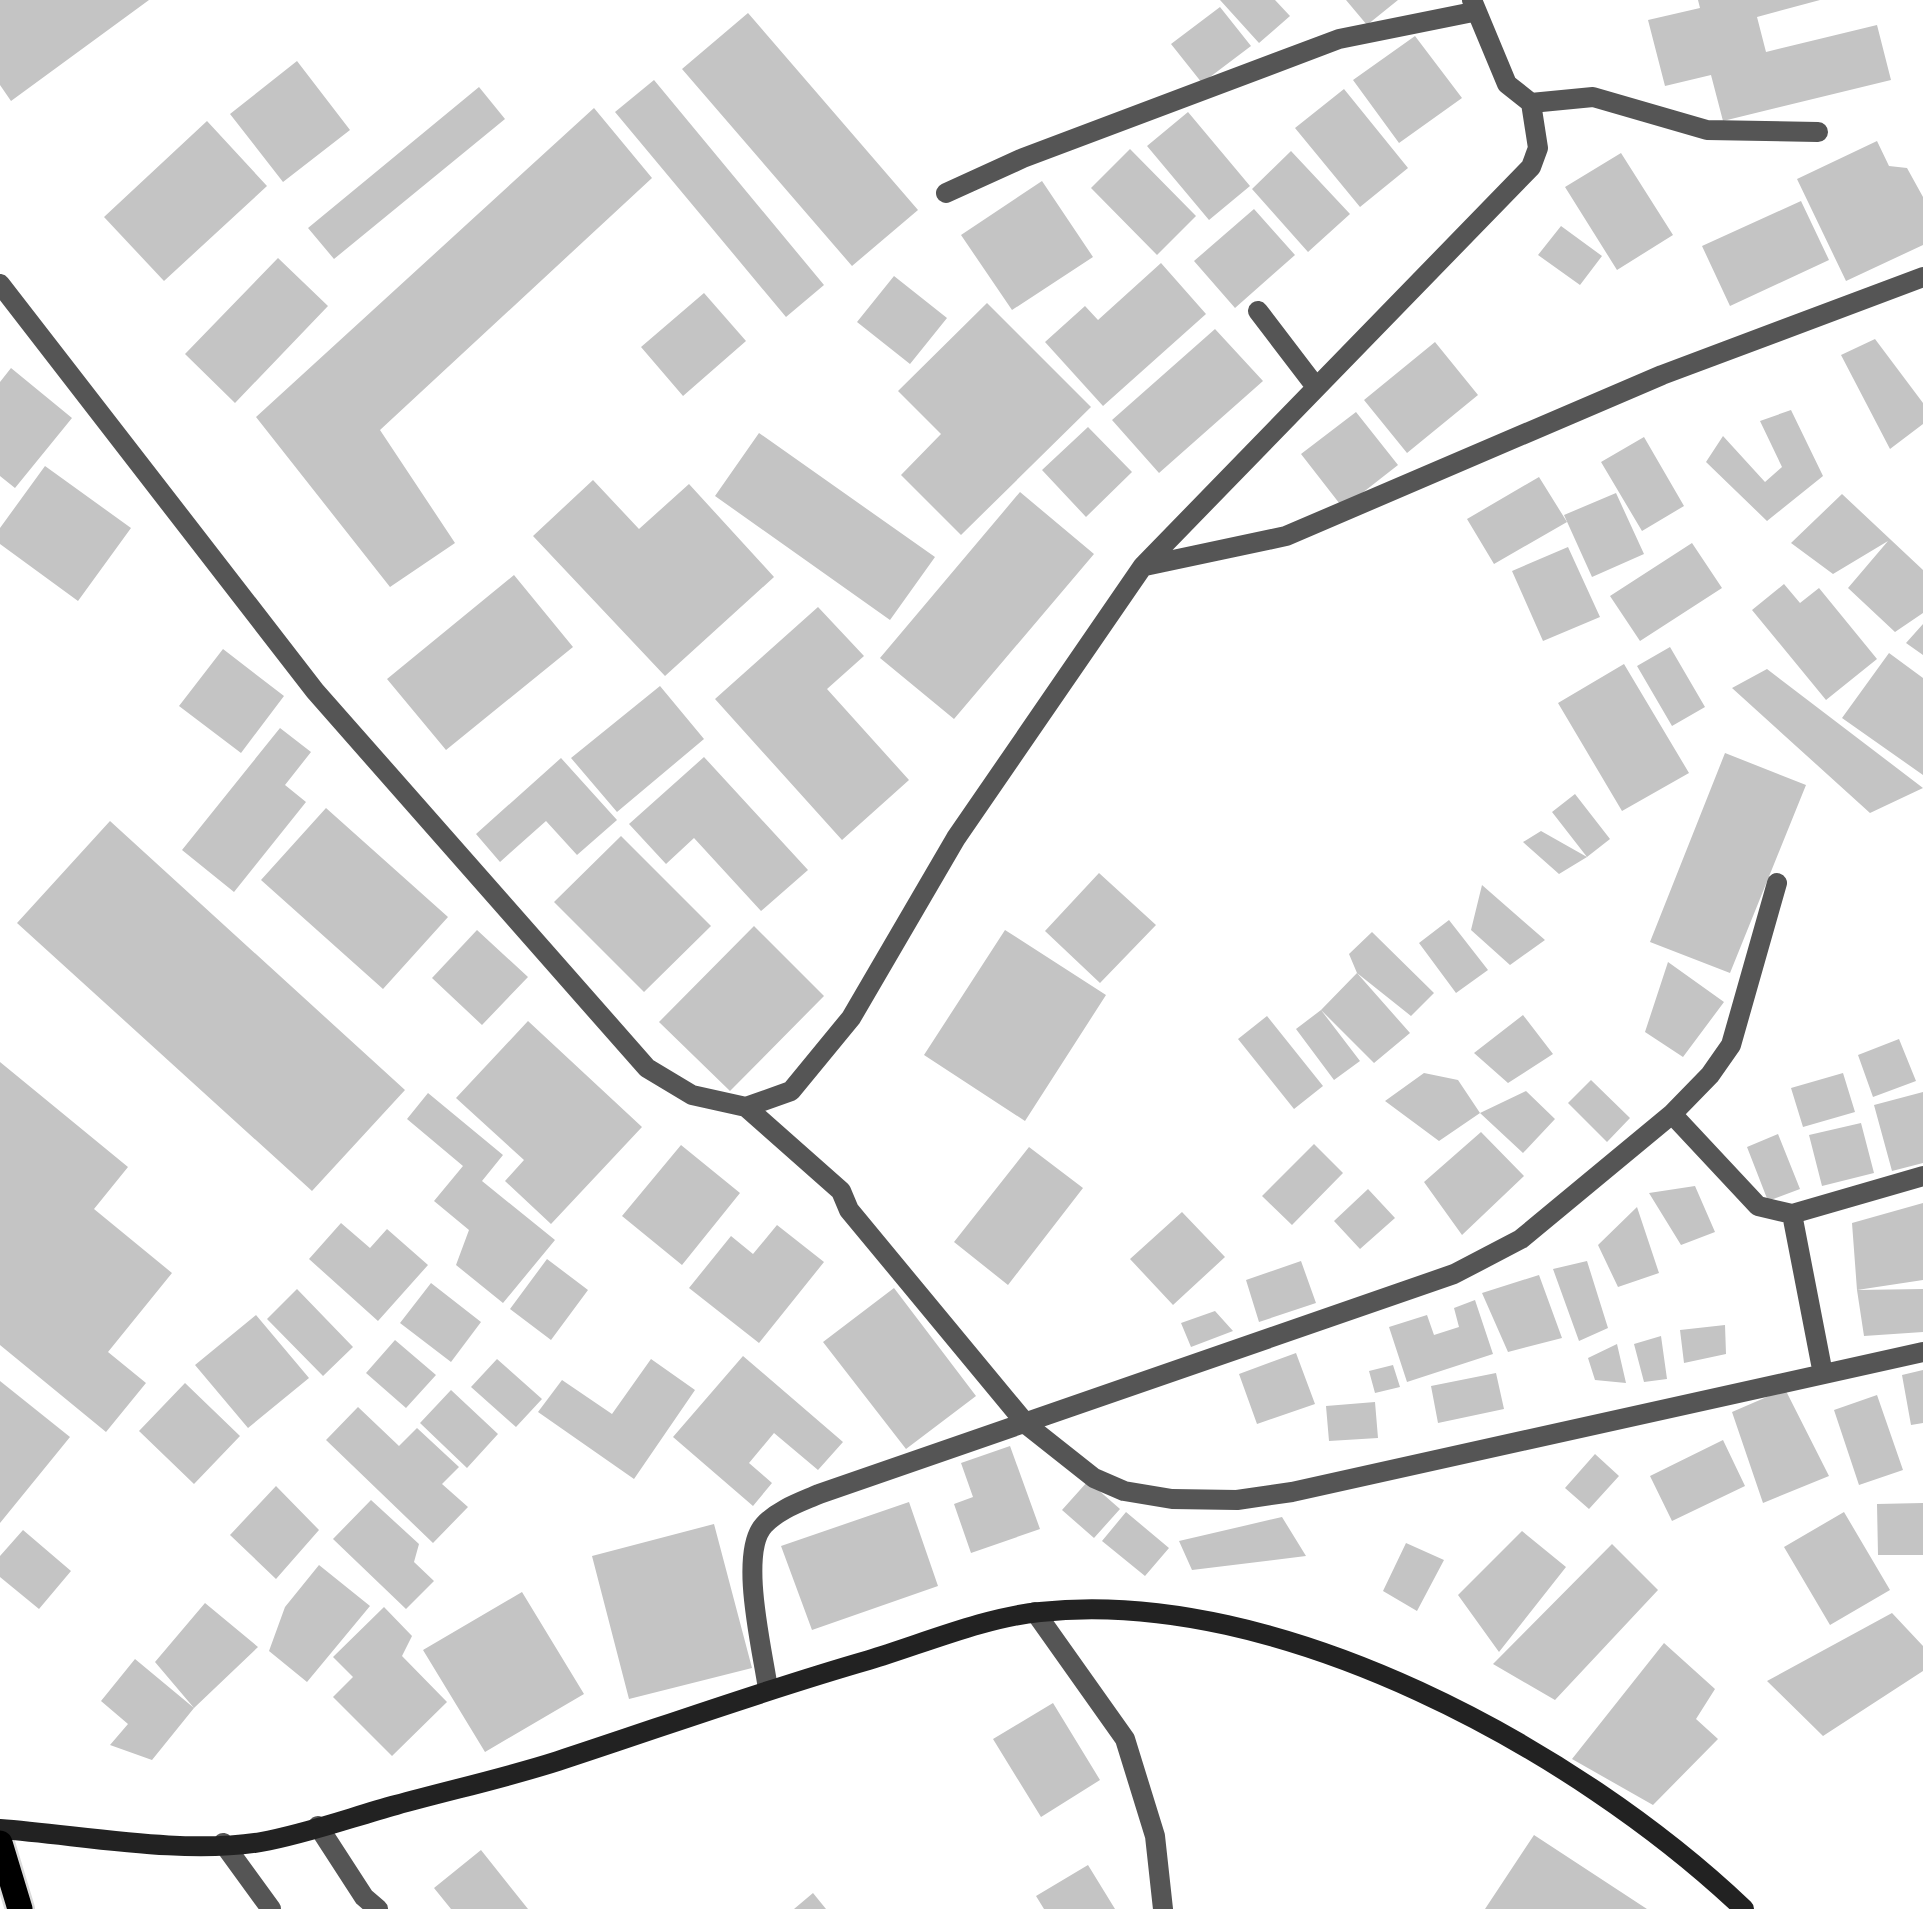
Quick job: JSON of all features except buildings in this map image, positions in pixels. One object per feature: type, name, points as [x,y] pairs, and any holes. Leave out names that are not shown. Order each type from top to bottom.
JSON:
[{"type":"main road","points":[[0,1829],[259,1842],[554,1762],[768,1689],[1035,1612],[1087,1609],[1173,1616],[1252,1632],[1389,1675],[1545,1760],[1690,1858],[1744,1909]]},
{"type":"main road","points":[[0,1843],[20,1909]]},
{"type":"street","points":[[946,192],[1022,158],[1340,39],[1473,6],[1508,84],[1532,102],[1592,97],[1707,130],[1818,132]]},
{"type":"street","points":[[746,1107],[791,1091],[851,1018],[956,838],[1143,566],[1532,167],[1538,148],[1532,102]]},
{"type":"street","points":[[1143,566],[1286,536],[1662,375],[1923,276]]},
{"type":"street","points":[[0,284],[315,691],[647,1068],[692,1095],[746,1107],[841,1191],[849,1210],[1027,1425],[1106,1485],[1172,1500],[1237,1500],[1363,1480],[1923,1352]]},
{"type":"street","points":[[1258,311],[1316,387]]},
{"type":"street","points":[[768,1689],[751,1566],[761,1528],[783,1510],[1454,1274],[1520,1239],[1672,1114],[1731,1045],[1777,882]]},
{"type":"street","points":[[1672,1114],[1758,1206],[1792,1214],[1923,1176]]},
{"type":"street","points":[[1792,1214],[1823,1374]]},
{"type":"street","points":[[1035,1612],[1125,1739],[1155,1836],[1163,1909]]},
{"type":"street","points":[[318,1826],[364,1897],[378,1909]]},
{"type":"street","points":[[223,1843],[271,1909]]}]
